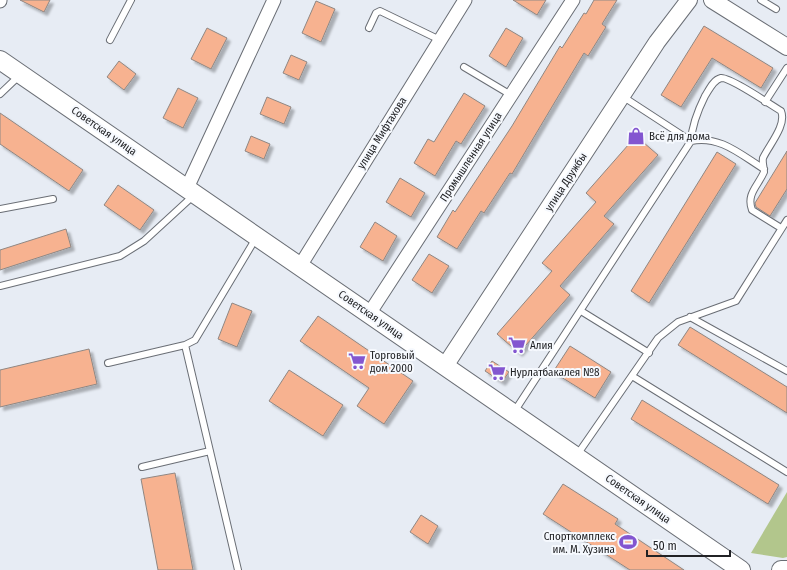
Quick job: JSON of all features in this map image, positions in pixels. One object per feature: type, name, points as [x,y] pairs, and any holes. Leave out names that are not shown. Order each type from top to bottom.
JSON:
[{"type":"main road","name":"Советская улица","points":[[0,60],[742,570]]},
{"type":"main road","points":[[781,570],[787,570]]},
{"type":"street","points":[[191,191],[274,0]]},
{"type":"street","name":"улица Мифтахова","points":[[300,266],[465,0]]},
{"type":"street","name":"Промышленная улица","points":[[369,314],[573,0]]},
{"type":"street","name":"улица Дружбы","points":[[445,366],[657,42],[689,0]]},
{"type":"street","points":[[712,0],[787,47]]},
{"type":"lane","points":[[110,40],[131,0]]},
{"type":"lane","points":[[761,0],[776,9]]},
{"type":"lane","points":[[369,28],[376,13],[383,11],[440,40]]},
{"type":"lane","points":[[464,67],[511,95]]},
{"type":"lane","points":[[765,102],[787,68]]},
{"type":"lane","points":[[0,94],[21,74]]},
{"type":"lane","points":[[513,413],[691,141],[699,108],[713,83],[717,80],[728,78],[780,112],[784,120],[763,158],[764,169],[762,176],[750,196],[750,205],[752,210],[781,228]]},
{"type":"lane","points":[[622,96],[691,141],[705,139],[722,143],[764,169]]},
{"type":"lane","points":[[0,286],[126,253],[144,241],[191,191]]},
{"type":"lane","points":[[0,209],[53,200]]},
{"type":"lane","points":[[576,456],[658,338],[667,329],[690,316],[736,301],[787,220]]},
{"type":"lane","points":[[108,363],[185,345],[195,340],[257,237]]},
{"type":"lane","points":[[581,311],[649,353]]},
{"type":"lane","points":[[690,316],[787,371]]},
{"type":"lane","points":[[185,345],[238,570]]},
{"type":"lane","points":[[632,376],[787,472]]},
{"type":"lane","points":[[142,467],[210,451]]},
{"type":"green space","points":[[787,492],[787,557],[783,558],[751,553]]},
{"type":"building","points":[[20,0],[50,0],[44,12]]},
{"type":"building","points":[[513,0],[546,0],[537,15]]},
{"type":"building","points":[[594,0],[617,0],[602,24],[606,27],[588,56],[584,53],[512,174],[510,173],[484,213],[481,211],[457,249],[437,237],[453,210],[455,212],[512,126],[560,46],[562,48]]},
{"type":"building","points":[[316,1],[335,9],[321,42],[302,33]]},
{"type":"building","points":[[704,26],[773,68],[761,88],[712,58],[681,107],[661,95]]},
{"type":"building","points":[[207,28],[227,38],[211,69],[191,59]]},
{"type":"building","points":[[506,28],[523,38],[506,67],[489,56]]},
{"type":"building","points":[[291,55],[307,62],[299,80],[283,73]]},
{"type":"building","points":[[119,61],[136,74],[124,90],[107,77]]},
{"type":"building","points":[[178,88],[198,98],[183,128],[163,118]]},
{"type":"building","points":[[464,93],[485,106],[461,144],[456,141],[435,176],[414,163],[428,139],[434,142]]},
{"type":"building","points":[[267,97],[291,107],[284,124],[260,114]]},
{"type":"building","points":[[0,113],[83,170],[69,191],[0,144]]},
{"type":"building","points":[[251,136],[270,144],[264,159],[245,151]]},
{"type":"building","points":[[636,136],[658,155],[604,216],[614,224],[560,286],[570,295],[519,353],[497,334],[552,271],[542,263],[596,202],[586,193]]},
{"type":"building","points":[[787,151],[787,189],[770,216],[756,207],[755,203]]},
{"type":"building","points":[[717,152],[736,164],[649,303],[631,291]]},
{"type":"building","points":[[400,178],[425,193],[411,217],[386,202]]},
{"type":"building","points":[[118,185],[154,210],[140,230],[104,205]]},
{"type":"building","points":[[375,222],[397,236],[383,261],[360,247]]},
{"type":"building","points":[[66,229],[71,247],[0,270],[0,250]]},
{"type":"building","points":[[429,254],[449,266],[432,293],[412,280]]},
{"type":"building","points":[[232,303],[252,311],[237,347],[218,339]]},
{"type":"building","name":"Торговый дом 2000","points":[[318,316],[413,381],[384,424],[357,406],[369,388],[300,341]]},
{"type":"building","points":[[690,327],[787,387],[787,413],[678,345]]},
{"type":"building","points":[[570,346],[611,372],[595,398],[553,372]]},
{"type":"building","points":[[89,349],[97,384],[0,407],[0,370]]},
{"type":"building","name":"Нурлатбакалея №8","points":[[492,361],[509,372],[502,382],[485,371]]},
{"type":"building","points":[[289,370],[343,405],[323,436],[269,401]]},
{"type":"building","points":[[642,400],[779,485],[768,504],[631,419]]},
{"type":"building","points":[[175,473],[193,570],[158,570],[141,479]]},
{"type":"building","points":[[563,484],[618,519],[615,524],[684,570],[630,570],[543,514]]},
{"type":"building","points":[[421,515],[438,526],[428,544],[410,532]]},
{"type":"place","name":"Всё для дома","points":[[636,136]]},
{"type":"place","name":"Алия","points":[[517,345]]},
{"type":"place","name":"Торговый дом 2000","points":[[357,361]]},
{"type":"place","name":"Нурлатбакалея №8","points":[[497,372]]},
{"type":"place","name":"Спорткомплекс им. М. Хузина","points":[[628,542]]}]
